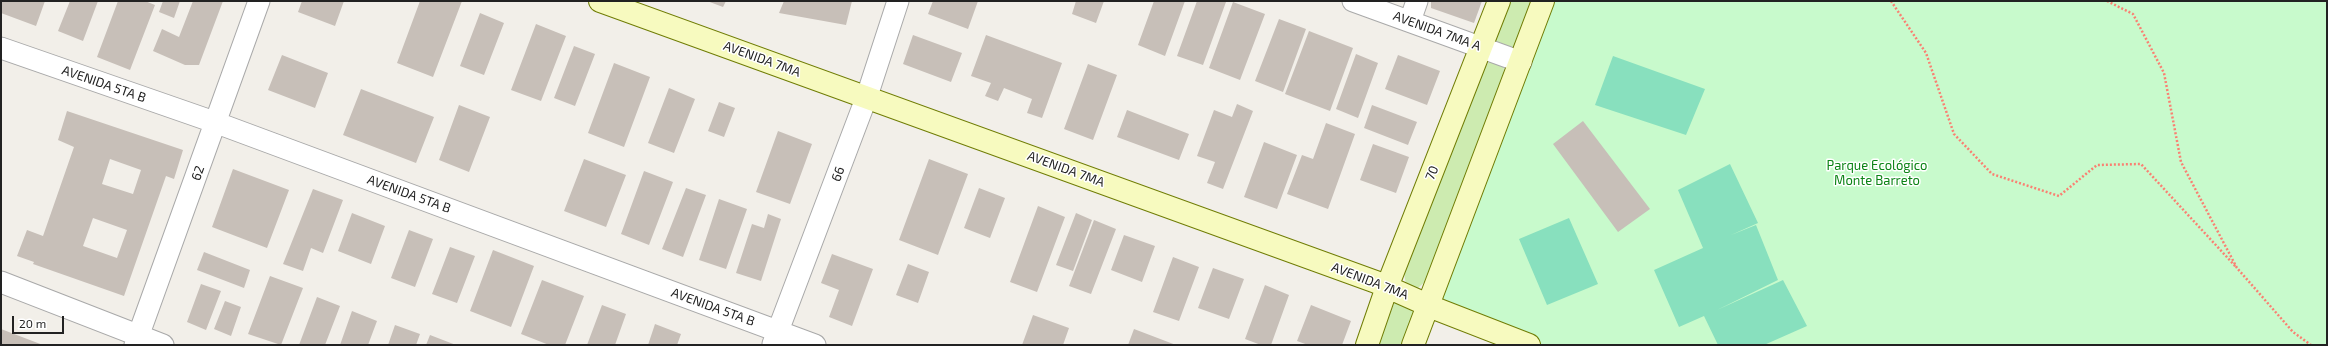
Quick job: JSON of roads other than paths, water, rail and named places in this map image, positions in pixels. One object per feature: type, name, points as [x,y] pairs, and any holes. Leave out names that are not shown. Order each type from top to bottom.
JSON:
[{"type":"main road","name":"AVENIDA 7MA","points":[[600,1],[867,96],[1387,287],[1428,305],[1530,345]]},
{"type":"main road","name":"70","points":[[1366,345],[1387,287],[1499,1]]},
{"type":"main road","points":[[1413,345],[1543,1]]},
{"type":"street","name":"62","points":[[136,340],[217,123],[259,1]]},
{"type":"street","name":"66","points":[[775,338],[867,96],[898,1]]},
{"type":"street","points":[[1410,21],[1417,1]]},
{"type":"street","name":"AVENIDA 7MA A","points":[[1362,2],[1521,62]]},
{"type":"street","name":"AVENIDA 5TA B","points":[[1,48],[217,123],[775,338],[816,345]]},
{"type":"street","points":[[1,282],[136,340],[163,345]]},
{"type":"park label","name":"Parque Ecológico Monte Barreto","points":[[1877,174]]}]
